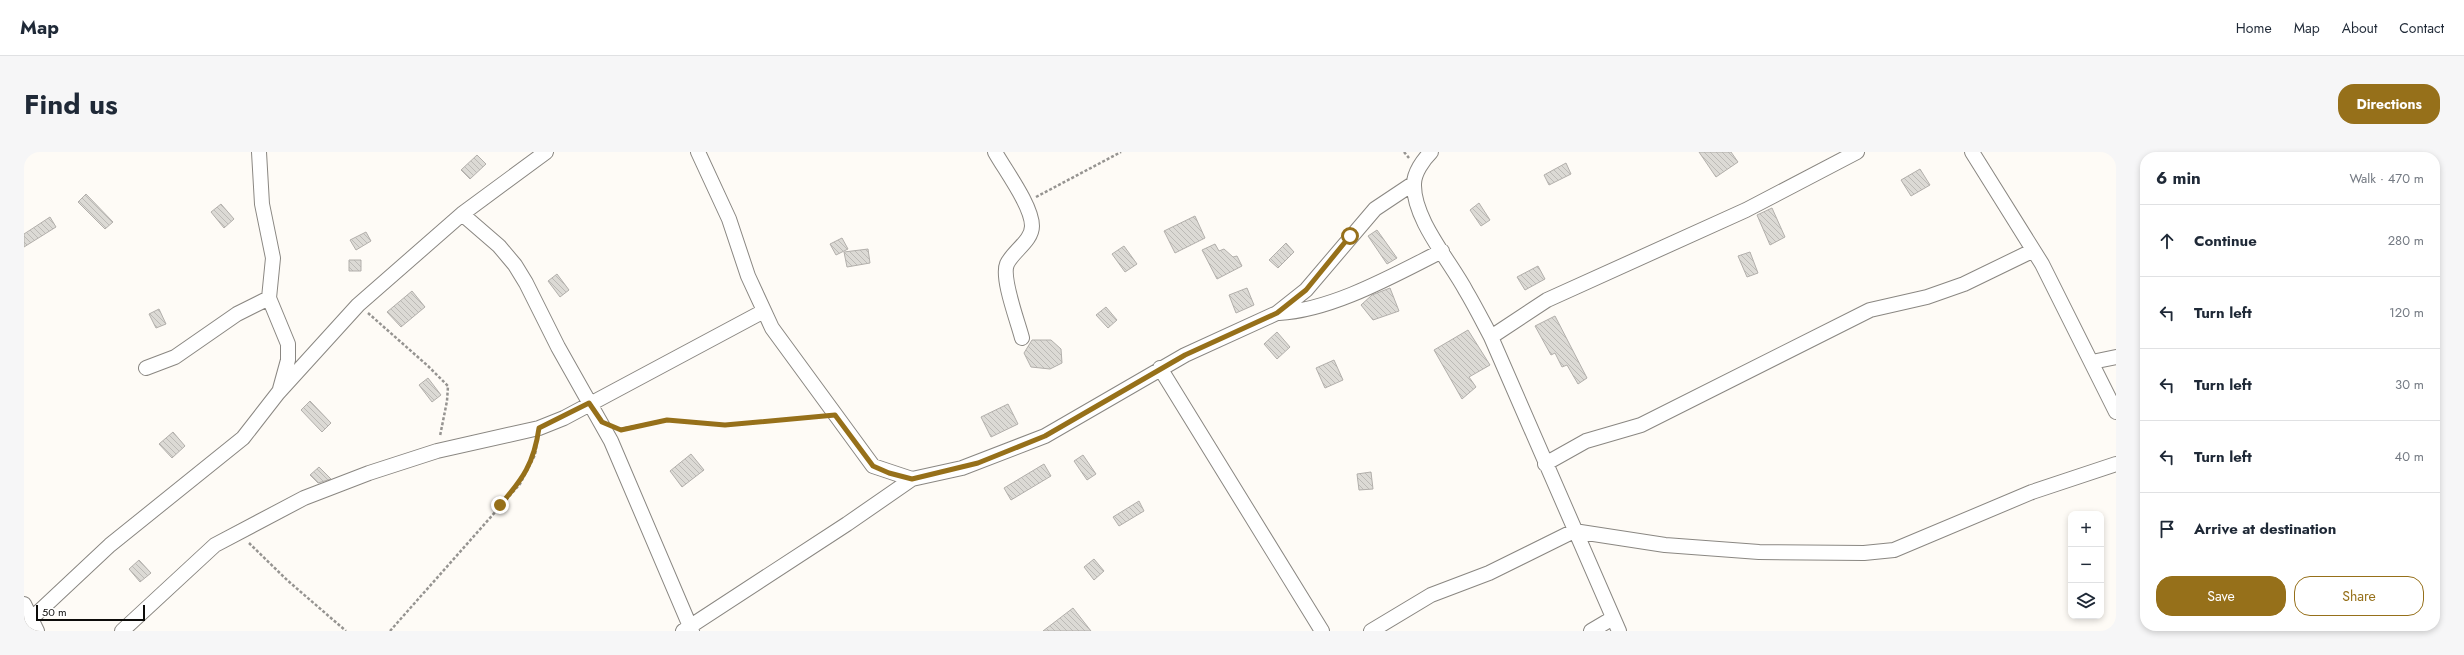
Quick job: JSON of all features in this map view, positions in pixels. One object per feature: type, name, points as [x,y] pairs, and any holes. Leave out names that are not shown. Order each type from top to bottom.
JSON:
[{"type":"street","points":[[260,152],[262,204],[273,258],[269,298],[288,344],[288,360],[278,393]]},
{"type":"street","points":[[24,604],[34,625],[110,545],[243,438],[278,393],[358,305],[462,214],[546,152]]},
{"type":"street","points":[[698,152],[729,219],[748,276],[764,312],[783,344],[873,466],[912,479]]},
{"type":"street","points":[[995,152],[1025,203],[1032,226],[1027,238],[1007,265],[1006,271],[1012,304],[1022,338]]},
{"type":"street","points":[[1431,152],[1418,169],[1414,183],[1416,202],[1491,337],[1574,531],[1619,631]]},
{"type":"street","points":[[1491,337],[1547,300],[1746,210],[1857,152]]},
{"type":"street","points":[[1972,152],[2032,251],[2042,264],[2116,412]]},
{"type":"street","points":[[462,214],[499,246],[515,265],[589,403],[602,422],[688,629],[847,524],[912,479],[962,468],[1045,436],[1160,368],[1211,341],[1277,313],[1306,290],[1375,209],[1414,183]]},
{"type":"street","points":[[1277,313],[1295,312],[1345,296],[1442,251]]},
{"type":"street","points":[[1545,464],[1586,441],[1641,425],[1870,310],[1927,297],[1964,284],[2032,251]]},
{"type":"street","points":[[146,368],[175,357],[237,314],[269,298]]},
{"type":"street","points":[[122,631],[215,545],[238,531],[304,498],[369,473],[437,451],[539,428],[764,312]]},
{"type":"street","points":[[2092,362],[2116,357]]},
{"type":"street","points":[[1160,368],[1322,631]]},
{"type":"street","points":[[1371,631],[1431,595],[1489,574],[1574,531],[1665,545],[1759,552],[1864,553],[1894,550],[2032,492],[2116,464]]},
{"type":"street","points":[[1591,631],[1613,618]]},
{"type":"path","points":[[1025,203],[1121,152]]},
{"type":"path","points":[[358,305],[428,366],[448,386],[447,401],[437,451]]},
{"type":"path","points":[[602,422],[621,430],[667,420],[725,425],[835,415]]},
{"type":"path","points":[[390,631],[520,484],[535,455],[539,428]]},
{"type":"path","points":[[238,531],[288,580],[346,631]]},
{"type":"building","points":[[1699,152],[1731,152],[1738,162],[1716,177]]},
{"type":"building","points":[[477,155],[486,164],[470,179],[461,170]]},
{"type":"building","points":[[1566,163],[1571,174],[1549,185],[1544,175]]},
{"type":"building","points":[[1920,169],[1930,185],[1911,196],[1901,180]]},
{"type":"building","points":[[86,194],[113,222],[105,229],[78,202]]},
{"type":"building","points":[[1479,203],[1490,220],[1481,226],[1470,210]]},
{"type":"building","points":[[221,204],[234,219],[224,228],[211,212]]},
{"type":"building","points":[[1772,208],[1785,237],[1770,245],[1757,215]]},
{"type":"building","points":[[1195,216],[1205,238],[1175,253],[1164,231]]},
{"type":"building","points":[[50,217],[56,227],[24,247],[24,234]]},
{"type":"building","points":[[1377,230],[1397,258],[1387,264],[1368,236]]},
{"type":"building","points":[[366,232],[371,241],[356,250],[350,240]]},
{"type":"building","points":[[842,238],[848,249],[836,255],[830,244]]},
{"type":"building","points":[[1286,243],[1294,252],[1278,268],[1269,260]]},
{"type":"building","points":[[1215,244],[1219,251],[1224,249],[1233,257],[1237,256],[1242,266],[1217,279],[1202,250]]},
{"type":"building","points":[[1124,246],[1137,264],[1125,272],[1112,254]]},
{"type":"building","points":[[868,249],[870,263],[847,267],[844,252]]},
{"type":"building","points":[[1750,252],[1758,273],[1747,277],[1738,256]]},
{"type":"building","points":[[349,260],[361,260],[361,271],[349,271]]},
{"type":"building","points":[[1538,266],[1545,279],[1525,290],[1517,277]]},
{"type":"building","points":[[557,274],[569,290],[560,297],[548,281]]},
{"type":"building","points":[[1247,288],[1254,305],[1236,313],[1229,295]]},
{"type":"building","points":[[1390,288],[1399,311],[1373,320],[1361,305],[1372,295]]},
{"type":"building","points":[[412,291],[425,307],[401,327],[387,312]]},
{"type":"building","points":[[1106,307],[1117,320],[1108,328],[1096,315]]},
{"type":"building","points":[[159,309],[166,324],[156,328],[149,314]]},
{"type":"building","points":[[1555,316],[1587,378],[1578,384],[1567,365],[1562,367],[1555,353],[1551,355],[1535,326]]},
{"type":"building","points":[[1468,330],[1490,365],[1469,377],[1476,387],[1462,399],[1434,350]]},
{"type":"building","points":[[1277,332],[1290,347],[1277,359],[1264,344]]},
{"type":"building","points":[[1032,340],[1051,340],[1061,349],[1062,363],[1050,369],[1031,367],[1024,353]]},
{"type":"building","points":[[1334,360],[1343,380],[1325,388],[1316,368]]},
{"type":"building","points":[[428,378],[441,395],[432,402],[419,385]]},
{"type":"building","points":[[310,401],[331,423],[322,432],[301,410]]},
{"type":"building","points":[[1008,404],[1018,424],[991,437],[981,417]]},
{"type":"building","points":[[173,432],[185,446],[172,458],[159,444]]},
{"type":"building","points":[[691,454],[704,470],[682,487],[670,471]]},
{"type":"building","points":[[1083,455],[1096,474],[1087,480],[1074,461]]},
{"type":"building","points":[[1044,464],[1051,476],[1011,500],[1004,488]]},
{"type":"building","points":[[319,467],[331,479],[318,483],[310,475]]},
{"type":"building","points":[[1371,472],[1373,489],[1359,490],[1357,474]]},
{"type":"building","points":[[1139,501],[1144,511],[1119,526],[1113,517]]},
{"type":"building","points":[[1094,559],[1104,571],[1094,580],[1084,567]]},
{"type":"building","points":[[139,560],[151,573],[140,582],[129,569]]},
{"type":"building","points":[[1073,608],[1091,631],[1043,631]]},
{"type":"route","points":[[500,505],[520,484],[529,468],[535,455],[539,428],[564,418],[589,403],[602,422],[614,429],[621,430],[643,426],[655,421],[667,420],[725,425],[835,415],[873,466],[889,473],[912,479],[978,463],[1045,436],[1160,368],[1211,341],[1277,313],[1293,303],[1306,290],[1350,236]]}]
